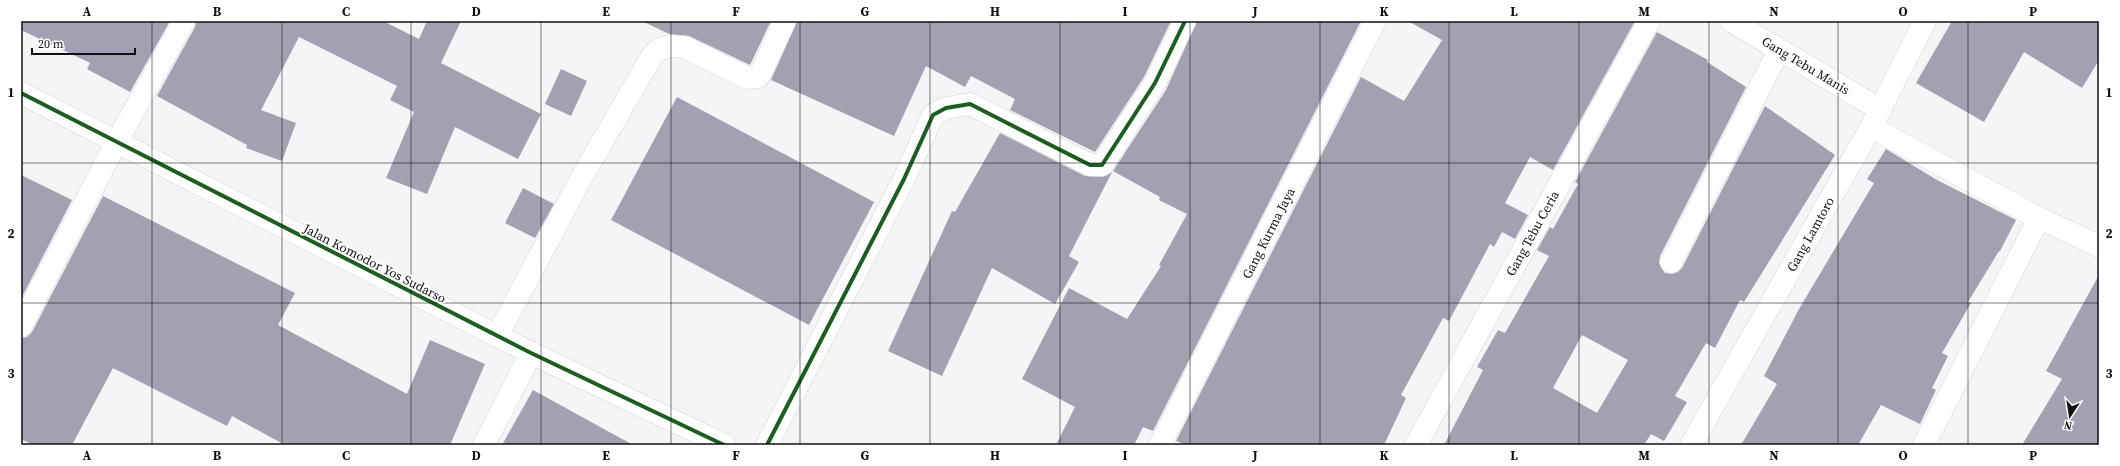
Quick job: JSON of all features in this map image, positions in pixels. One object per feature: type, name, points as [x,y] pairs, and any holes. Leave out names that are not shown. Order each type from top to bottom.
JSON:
[{"type":"street","points":[[21,326],[116,143],[184,21]]},
{"type":"street","points":[[498,336],[583,175],[652,56],[659,48],[672,45],[684,47],[748,78],[753,78],[761,73],[784,21]]},
{"type":"street","points":[[767,445],[904,179],[934,115],[946,108],[970,104],[1090,165],[1102,165],[1155,83],[1185,21]]},
{"type":"street","name":"Gang Kurma Jaya","points":[[1160,445],[1376,21]]},
{"type":"street","name":"Gang Tebu Ceria","points":[[1416,445],[1649,21]]},
{"type":"street","name":"Gang Tebu Manis","points":[[1731,21],[1779,50],[1876,118],[2038,218],[2099,246]]},
{"type":"street","name":"Gang Lamtoro","points":[[1692,445],[1876,118],[1925,21]]},
{"type":"street","points":[[1671,262],[1779,50]]},
{"type":"street","name":"Jalan Komodor Yos Sudarso","points":[[21,93],[116,143],[531,353],[724,445]]},
{"type":"street","points":[[1924,445],[2038,218]]},
{"type":"street","points":[[484,445],[531,353]]},
{"type":"building","points":[[21,21],[170,21],[130,92],[87,69],[90,63],[21,30]]},
{"type":"building","points":[[196,21],[383,21],[419,39],[427,21],[461,21],[441,63],[541,114],[518,159],[455,127],[427,194],[386,178],[414,112],[390,100],[397,86],[299,37],[261,110],[296,123],[282,161],[246,148],[247,145],[157,96],[195,27]]},
{"type":"building","points":[[642,21],[771,21],[750,65],[689,36],[669,34]]},
{"type":"building","points":[[797,21],[1171,21],[1144,77],[1095,152],[1010,110],[1015,99],[971,76],[965,87],[926,66],[894,136],[771,80]]},
{"type":"building","points":[[1197,21],[1361,21],[1153,431],[1143,427],[1134,445],[1056,445],[1075,407],[1022,379],[1069,288],[1127,319],[1161,266],[1159,265],[1187,214],[1159,200],[1160,197],[1113,171],[1166,90]]},
{"type":"building","points":[[1408,21],[1635,21],[1553,170],[1530,157],[1505,203],[1528,215],[1515,239],[1502,232],[1494,247],[1490,244],[1449,321],[1443,318],[1401,395],[1406,398],[1384,445],[1187,445],[1176,441],[1361,77],[1404,101],[1442,40]]},
{"type":"building","points":[[1952,21],[2099,21],[2099,60],[2082,88],[2024,52],[1984,122],[1916,83]]},
{"type":"building","points":[[1657,32],[1708,60],[1707,62],[1746,87],[1660,256],[1659,263],[1665,273],[1672,274],[1678,272],[1682,268],[1765,106],[1835,155],[1744,302],[1740,300],[1715,348],[1706,343],[1675,396],[1687,402],[1664,441],[1651,434],[1644,445],[1444,445],[1483,370],[1477,367],[1498,330],[1505,333],[1549,256],[1537,250],[1550,227],[1553,229],[1578,184],[1575,182]],"holes":[[[1582,335],[1628,360],[1597,413],[1553,388]]]},
{"type":"building","points":[[561,69],[587,81],[571,116],[545,104]]},
{"type":"building","points":[[677,97],[874,202],[809,325],[611,220]]},
{"type":"building","points":[[1000,133],[1085,176],[1102,177],[1112,172],[1069,256],[1079,262],[1055,304],[992,268],[942,376],[888,351],[952,211],[955,212]]},
{"type":"building","points":[[1886,149],[1937,180],[2016,220],[2000,251],[1968,302],[1971,303],[1942,353],[1948,356],[1932,388],[1936,390],[1920,424],[1881,405],[1858,445],[1741,445],[1777,384],[1764,376],[1799,309],[1874,183],[1867,179]]},
{"type":"building","points":[[21,175],[72,200],[21,299]]},
{"type":"building","points":[[523,188],[554,204],[535,238],[505,223]]},
{"type":"building","points":[[103,196],[295,293],[278,325],[407,394],[430,340],[485,364],[450,445],[285,445],[232,416],[227,426],[113,368],[72,445],[33,445],[21,439],[21,338],[27,337],[32,332]]},
{"type":"building","points":[[2099,275],[2099,445],[2022,445],[2062,379],[2046,371]]},
{"type":"building","points":[[533,390],[633,445],[502,445]]},
{"type":"cycle path","points":[[767,445],[904,179],[933,115],[946,108],[970,104],[1090,165],[1102,165],[1155,83],[1185,21]]},
{"type":"cycle path","points":[[21,93],[531,353],[724,445]]}]
